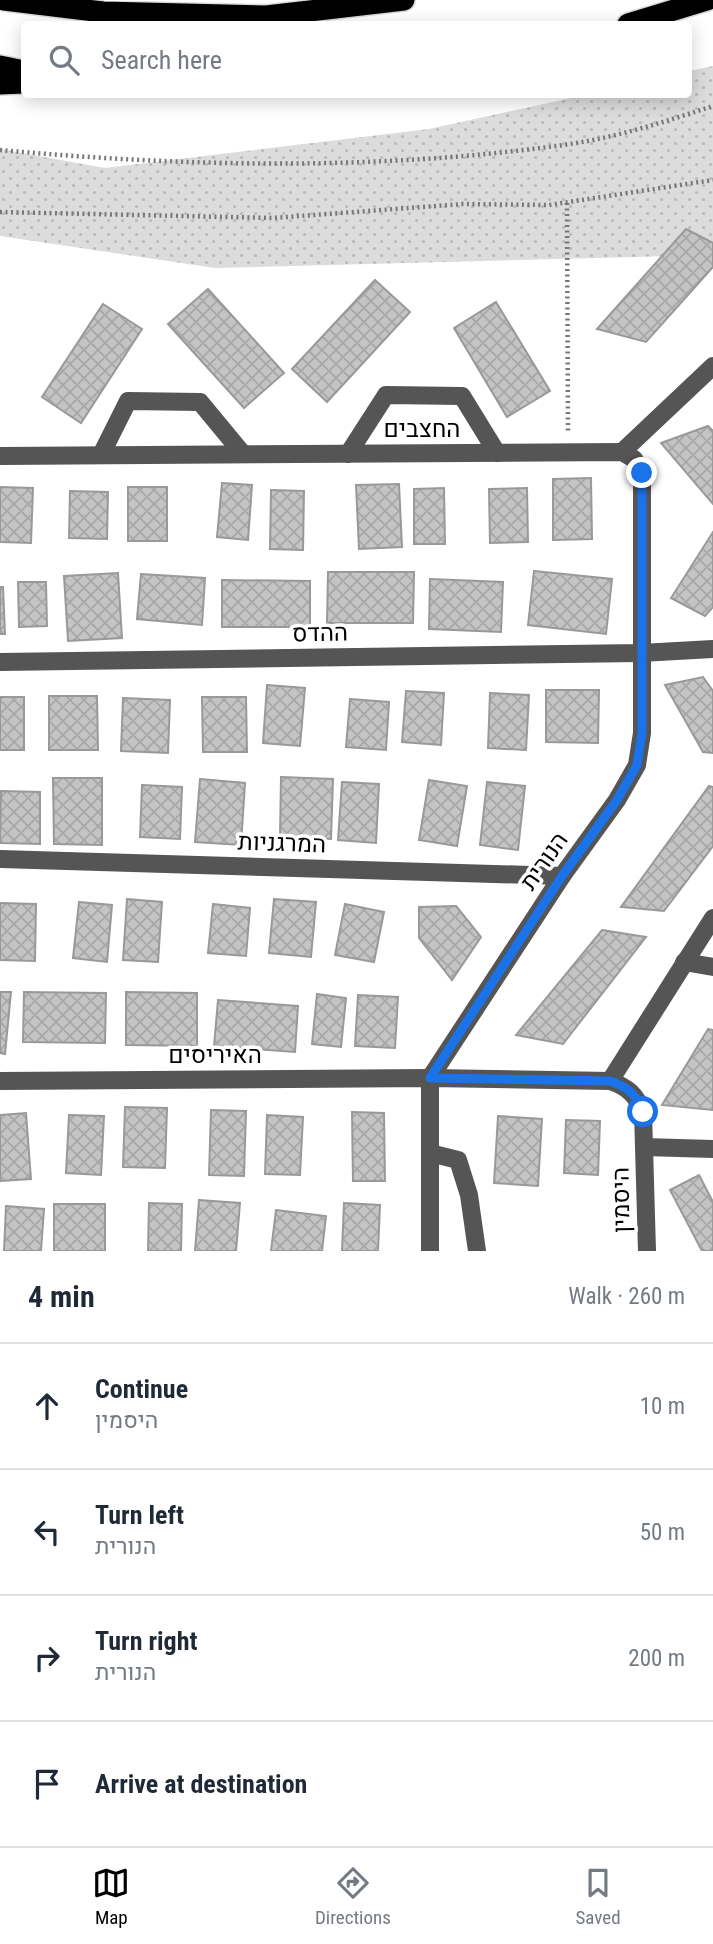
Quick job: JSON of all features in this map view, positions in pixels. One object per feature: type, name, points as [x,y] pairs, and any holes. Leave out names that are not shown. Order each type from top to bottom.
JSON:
[{"type":"highway","points":[[4,0],[103,12],[266,16],[404,0]]},
{"type":"highway","points":[[638,21],[705,1]]},
{"type":"highway","points":[[0,66],[21,70]]},
{"type":"highway","points":[[0,83],[21,83]]},
{"type":"street","points":[[628,455],[713,366]]},
{"type":"street","name":"החצבים","points":[[348,454],[386,395],[462,396],[497,453]]},
{"type":"street","points":[[101,455],[128,401],[201,402],[243,454]]},
{"type":"street","name":"החצבים","points":[[0,456],[568,452],[628,455]]},
{"type":"street","name":"הנורית","points":[[430,1078],[562,876],[617,800],[637,765],[642,733],[642,473],[628,455]]},
{"type":"street","points":[[641,653],[713,649]]},
{"type":"street","name":"ההדס","points":[[0,662],[641,653]]},
{"type":"street","name":"המרגניות","points":[[0,859],[562,876]]},
{"type":"street","points":[[430,1251],[430,1078],[610,1081],[713,918]]},
{"type":"street","points":[[684,962],[713,967]]},
{"type":"street","name":"האיריסים","points":[[0,1080],[430,1078]]},
{"type":"street","name":"היסמין","points":[[610,1081],[626,1087],[638,1100],[643,1112],[647,1251]]},
{"type":"street","name":"היסמין","points":[[644,1147],[713,1149]]},
{"type":"street","points":[[430,1153],[458,1160],[469,1195],[477,1251]]},
{"type":"path","points":[[0,150],[194,164],[418,159],[572,144],[713,106]]},
{"type":"path","points":[[0,212],[273,218],[463,204],[549,205],[713,180]]},
{"type":"path","points":[[567,203],[568,452]]},
{"type":"shaded area","points":[[713,66],[713,255],[215,268],[0,236],[0,149],[105,168],[429,129],[571,98],[692,98],[692,70]]},
{"type":"building","points":[[686,229],[713,243],[713,267],[646,342],[597,329]]},
{"type":"building","points":[[375,280],[410,312],[327,402],[292,369]]},
{"type":"building","points":[[208,289],[284,373],[244,408],[168,324]]},
{"type":"building","points":[[496,302],[550,391],[507,417],[454,328]]},
{"type":"building","points":[[103,304],[142,329],[81,423],[42,397]]},
{"type":"building","points":[[708,426],[713,431],[713,504],[661,443]]},
{"type":"building","points":[[591,478],[592,539],[553,540],[553,479]]},
{"type":"building","points":[[222,483],[252,485],[248,540],[217,537]]},
{"type":"building","points":[[399,484],[402,547],[359,549],[356,485]]},
{"type":"building","points":[[0,487],[33,488],[31,543],[0,542]]},
{"type":"building","points":[[128,487],[167,487],[167,541],[128,541]]},
{"type":"building","points":[[444,488],[445,544],[414,544],[414,489]]},
{"type":"building","points":[[527,488],[528,542],[490,543],[489,489]]},
{"type":"building","points":[[271,490],[304,491],[303,550],[270,549]]},
{"type":"building","points":[[70,491],[108,492],[107,539],[69,538]]},
{"type":"building","points":[[713,532],[713,607],[705,616],[671,598]]},
{"type":"building","points":[[534,571],[612,579],[606,634],[528,625]]},
{"type":"building","points":[[328,572],[414,572],[413,623],[327,623]]},
{"type":"building","points":[[118,573],[122,638],[68,641],[64,576]]},
{"type":"building","points":[[141,574],[205,578],[202,625],[137,619]]},
{"type":"building","points":[[430,579],[503,582],[501,632],[429,629]]},
{"type":"building","points":[[222,580],[310,581],[310,627],[222,627]]},
{"type":"building","points":[[18,582],[46,582],[47,626],[19,627]]},
{"type":"building","points":[[0,587],[3,587],[5,634],[0,634]]},
{"type":"building","points":[[703,677],[713,691],[713,753],[703,752],[665,685]]},
{"type":"building","points":[[267,685],[305,688],[300,746],[263,743]]},
{"type":"building","points":[[546,690],[599,690],[598,743],[546,742]]},
{"type":"building","points":[[406,691],[444,693],[441,745],[402,742]]},
{"type":"building","points":[[490,693],[529,695],[526,750],[488,748]]},
{"type":"building","points":[[49,696],[97,696],[98,750],[49,750]]},
{"type":"building","points":[[0,697],[24,697],[24,750],[0,750]]},
{"type":"building","points":[[202,697],[246,697],[247,752],[203,752]]},
{"type":"building","points":[[123,698],[170,700],[168,753],[121,751]]},
{"type":"building","points":[[350,699],[389,702],[386,750],[346,747]]},
{"type":"building","points":[[281,777],[333,779],[331,839],[280,837]]},
{"type":"building","points":[[53,778],[102,778],[102,845],[54,844]]},
{"type":"building","points":[[200,779],[245,783],[241,845],[195,842]]},
{"type":"building","points":[[429,780],[467,786],[457,846],[419,840]]},
{"type":"building","points":[[342,782],[379,784],[376,843],[338,840]]},
{"type":"building","points":[[487,782],[525,786],[518,850],[480,845]]},
{"type":"building","points":[[142,785],[182,787],[180,839],[140,837]]},
{"type":"building","points":[[709,786],[713,787],[713,846],[664,911],[621,907]]},
{"type":"building","points":[[1,791],[40,792],[40,844],[0,843]]},
{"type":"building","points":[[127,899],[162,902],[158,962],[123,960]]},
{"type":"building","points":[[274,899],[316,902],[311,957],[269,953]]},
{"type":"building","points":[[79,902],[112,905],[107,962],[73,958]]},
{"type":"building","points":[[0,903],[36,904],[35,961],[0,960]]},
{"type":"building","points":[[213,904],[250,908],[246,956],[208,953]]},
{"type":"building","points":[[345,904],[384,912],[374,962],[335,955]]},
{"type":"building","points":[[456,906],[481,937],[452,980],[419,938],[419,907]]},
{"type":"building","points":[[602,930],[646,937],[563,1044],[516,1035]]},
{"type":"building","points":[[0,992],[11,992],[5,1054],[0,1053]]},
{"type":"building","points":[[24,992],[106,993],[105,1043],[23,1042]]},
{"type":"building","points":[[126,992],[197,993],[197,1046],[126,1045]]},
{"type":"building","points":[[317,994],[346,998],[341,1047],[312,1044]]},
{"type":"building","points":[[358,995],[398,997],[395,1048],[355,1046]]},
{"type":"building","points":[[218,1000],[298,1006],[295,1052],[214,1046]]},
{"type":"building","points":[[708,1029],[713,1030],[713,1110],[662,1105]]},
{"type":"building","points":[[125,1107],[167,1108],[165,1168],[123,1167]]},
{"type":"building","points":[[211,1110],[246,1111],[244,1176],[209,1175]]},
{"type":"building","points":[[352,1112],[384,1113],[385,1181],[353,1181]]},
{"type":"building","points":[[26,1113],[31,1179],[0,1181],[0,1115]]},
{"type":"building","points":[[69,1115],[104,1116],[101,1175],[66,1173]]},
{"type":"building","points":[[267,1115],[303,1117],[300,1175],[265,1174]]},
{"type":"building","points":[[498,1116],[542,1119],[538,1186],[494,1183]]},
{"type":"building","points":[[566,1120],[600,1121],[598,1175],[564,1173]]},
{"type":"building","points":[[699,1175],[713,1202],[713,1251],[702,1251],[670,1190]]},
{"type":"building","points":[[199,1200],[240,1203],[236,1251],[195,1251]]},
{"type":"building","points":[[149,1203],[182,1204],[181,1251],[148,1251]]},
{"type":"building","points":[[344,1203],[380,1205],[378,1251],[342,1251]]},
{"type":"building","points":[[54,1204],[105,1204],[105,1251],[54,1251]]},
{"type":"building","points":[[6,1206],[44,1209],[41,1251],[4,1251]]},
{"type":"building","points":[[276,1210],[326,1216],[322,1251],[271,1251]]},
{"type":"route","points":[[642,473],[642,733],[637,765],[617,800],[562,876],[430,1078],[610,1081],[626,1087],[638,1100],[643,1112]]}]
